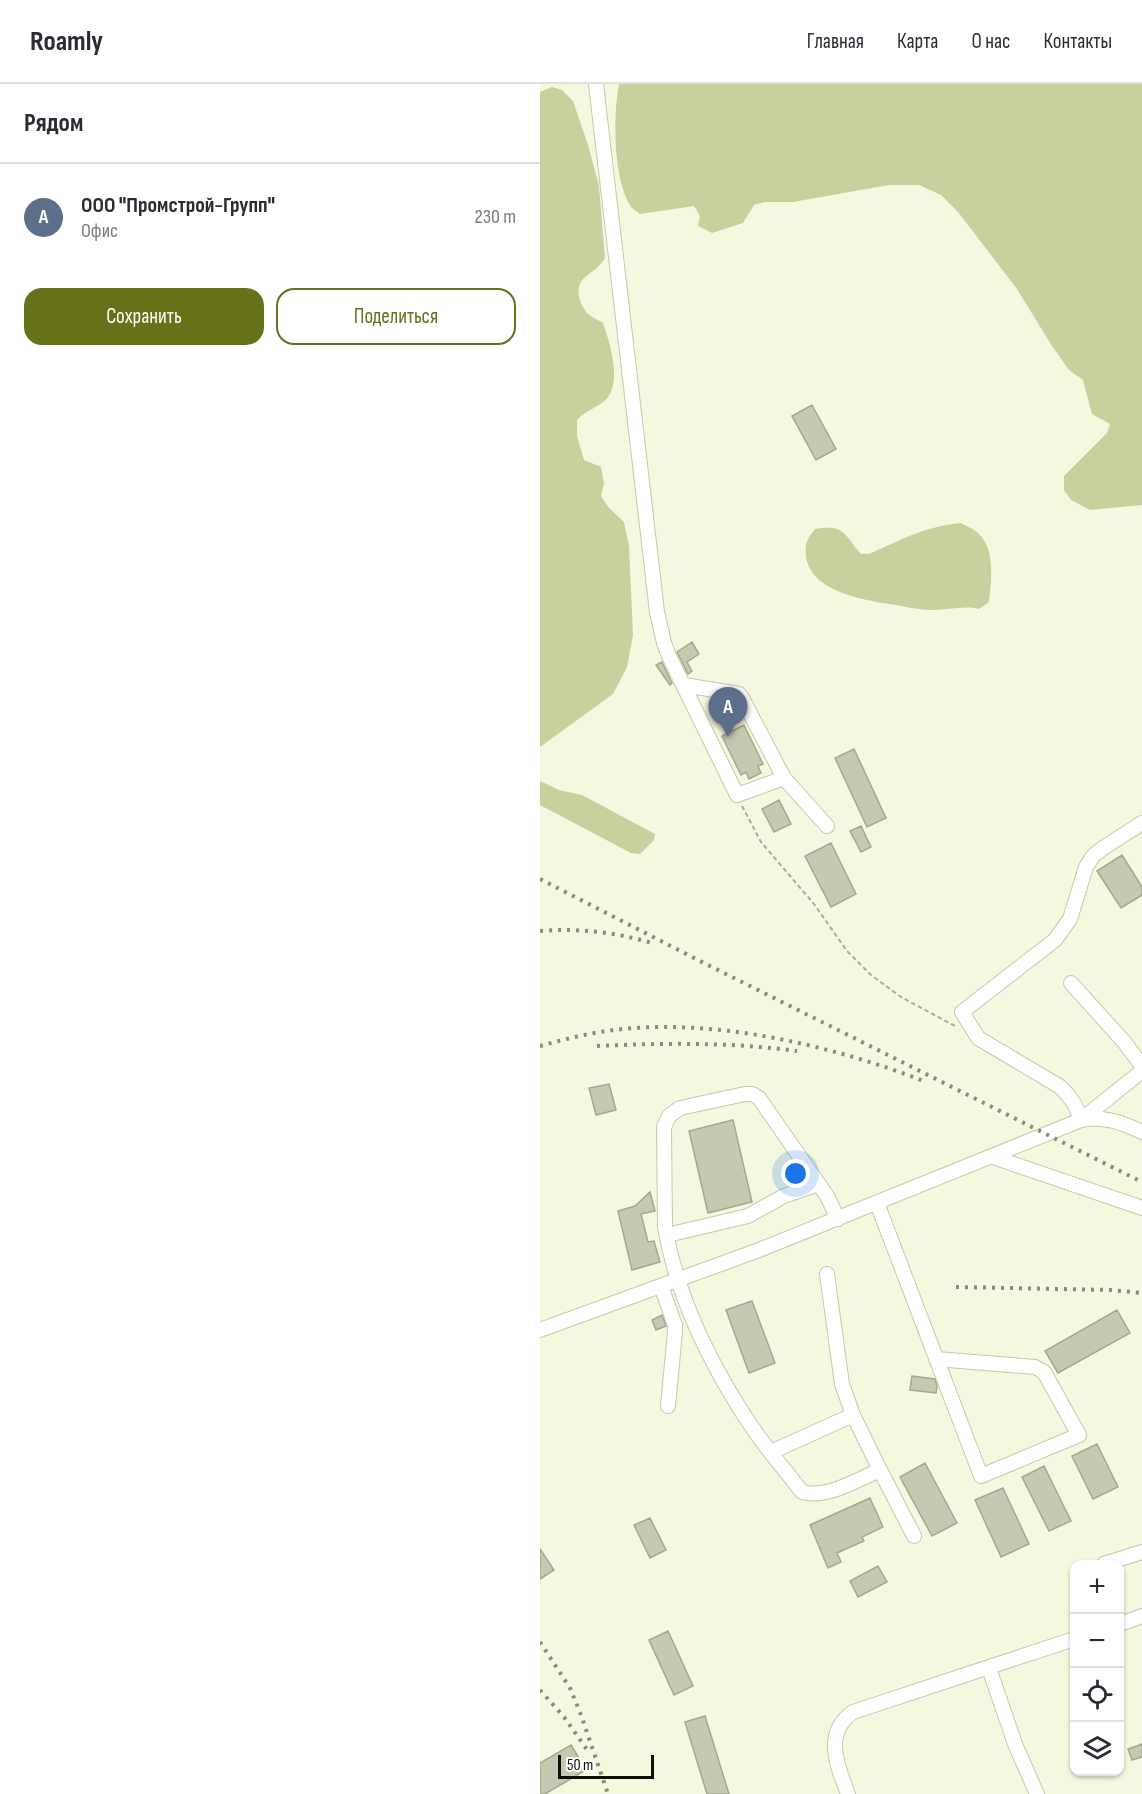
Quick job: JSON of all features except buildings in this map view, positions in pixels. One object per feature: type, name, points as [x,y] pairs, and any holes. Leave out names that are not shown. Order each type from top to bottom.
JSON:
[{"type":"street","points":[[596,84],[657,612],[664,643],[737,795],[784,778]]},
{"type":"street","points":[[684,686],[739,694],[784,778],[827,826]]},
{"type":"street","points":[[1081,1120],[1070,1096],[1059,1086],[978,1038],[962,1012],[1055,940],[1070,919],[1086,867],[1094,856],[1142,823]]},
{"type":"street","points":[[1071,983],[1125,1043],[1142,1066]]},
{"type":"street","points":[[1081,1120],[1142,1071]]},
{"type":"street","points":[[838,1219],[831,1202],[759,1098],[752,1094],[745,1094],[680,1108],[669,1116],[664,1127],[667,1235],[678,1280],[688,1308],[724,1382],[756,1434],[802,1492],[824,1493],[880,1470]]},
{"type":"street","points":[[540,1330],[838,1219],[1081,1120],[1096,1117],[1108,1119],[1142,1132]]},
{"type":"street","points":[[993,1157],[1142,1208]]},
{"type":"street","points":[[667,1235],[748,1216],[784,1196],[819,1184]]},
{"type":"street","points":[[877,1203],[936,1359],[981,1476],[1079,1435],[1044,1372],[1035,1367],[936,1359]]},
{"type":"street","points":[[827,1274],[842,1384],[880,1470],[914,1536]]},
{"type":"street","points":[[661,1286],[675,1325],[668,1406]]},
{"type":"street","points":[[771,1452],[854,1415]]},
{"type":"street","points":[[1117,1560],[1142,1552]]},
{"type":"street","points":[[1124,1621],[1142,1616]]},
{"type":"street","points":[[848,1794],[835,1756],[836,1736],[844,1718],[854,1712],[1070,1640]]},
{"type":"street","points":[[989,1668],[1015,1744],[1037,1794]]},
{"type":"path","points":[[737,795],[761,842],[814,904],[853,957],[872,975],[902,997],[959,1028]]},
{"type":"green space","points":[[619,84],[1142,84],[1142,505],[1090,510],[1071,500],[1064,490],[1064,476],[1107,433],[1110,424],[1092,414],[1083,380],[1069,370],[1017,289],[958,212],[941,195],[919,185],[889,185],[793,202],[765,202],[754,205],[743,223],[712,233],[698,226],[700,216],[694,206],[640,214],[631,206],[624,193],[617,163],[615,128]]},
{"type":"green space","points":[[552,87],[562,90],[573,101],[599,186],[605,258],[584,278],[578,291],[587,313],[603,323],[612,353],[614,376],[609,395],[603,402],[577,420],[577,436],[584,460],[601,467],[604,483],[601,496],[609,508],[624,522],[629,546],[633,635],[627,667],[613,694],[540,747],[540,92]]},
{"type":"green space","points":[[961,523],[978,533],[984,540],[990,556],[989,602],[979,609],[924,610],[851,596],[823,583],[813,573],[807,561],[806,545],[815,529],[838,529],[847,536],[861,554],[869,554],[924,531]]},
{"type":"green space","points":[[540,781],[559,790],[582,795],[655,834],[654,840],[640,854],[631,853],[540,805]]},
{"type":"railway","points":[[540,879],[1142,1182]]},
{"type":"railway","points":[[540,931],[596,932],[652,943]]},
{"type":"railway","points":[[540,1046],[599,1032],[646,1027],[686,1027],[769,1037],[810,1046],[851,1056],[926,1082]]},
{"type":"railway","points":[[597,1046],[697,1044],[797,1051]]},
{"type":"railway","points":[[956,1287],[1111,1290],[1142,1293]]},
{"type":"railway","points":[[540,1642],[570,1688],[608,1794]]},
{"type":"railway","points":[[540,1690],[564,1717],[588,1751]]},
{"type":"place","name":"ООО \"Промстрой-Групп\"","points":[[728,737]]}]
